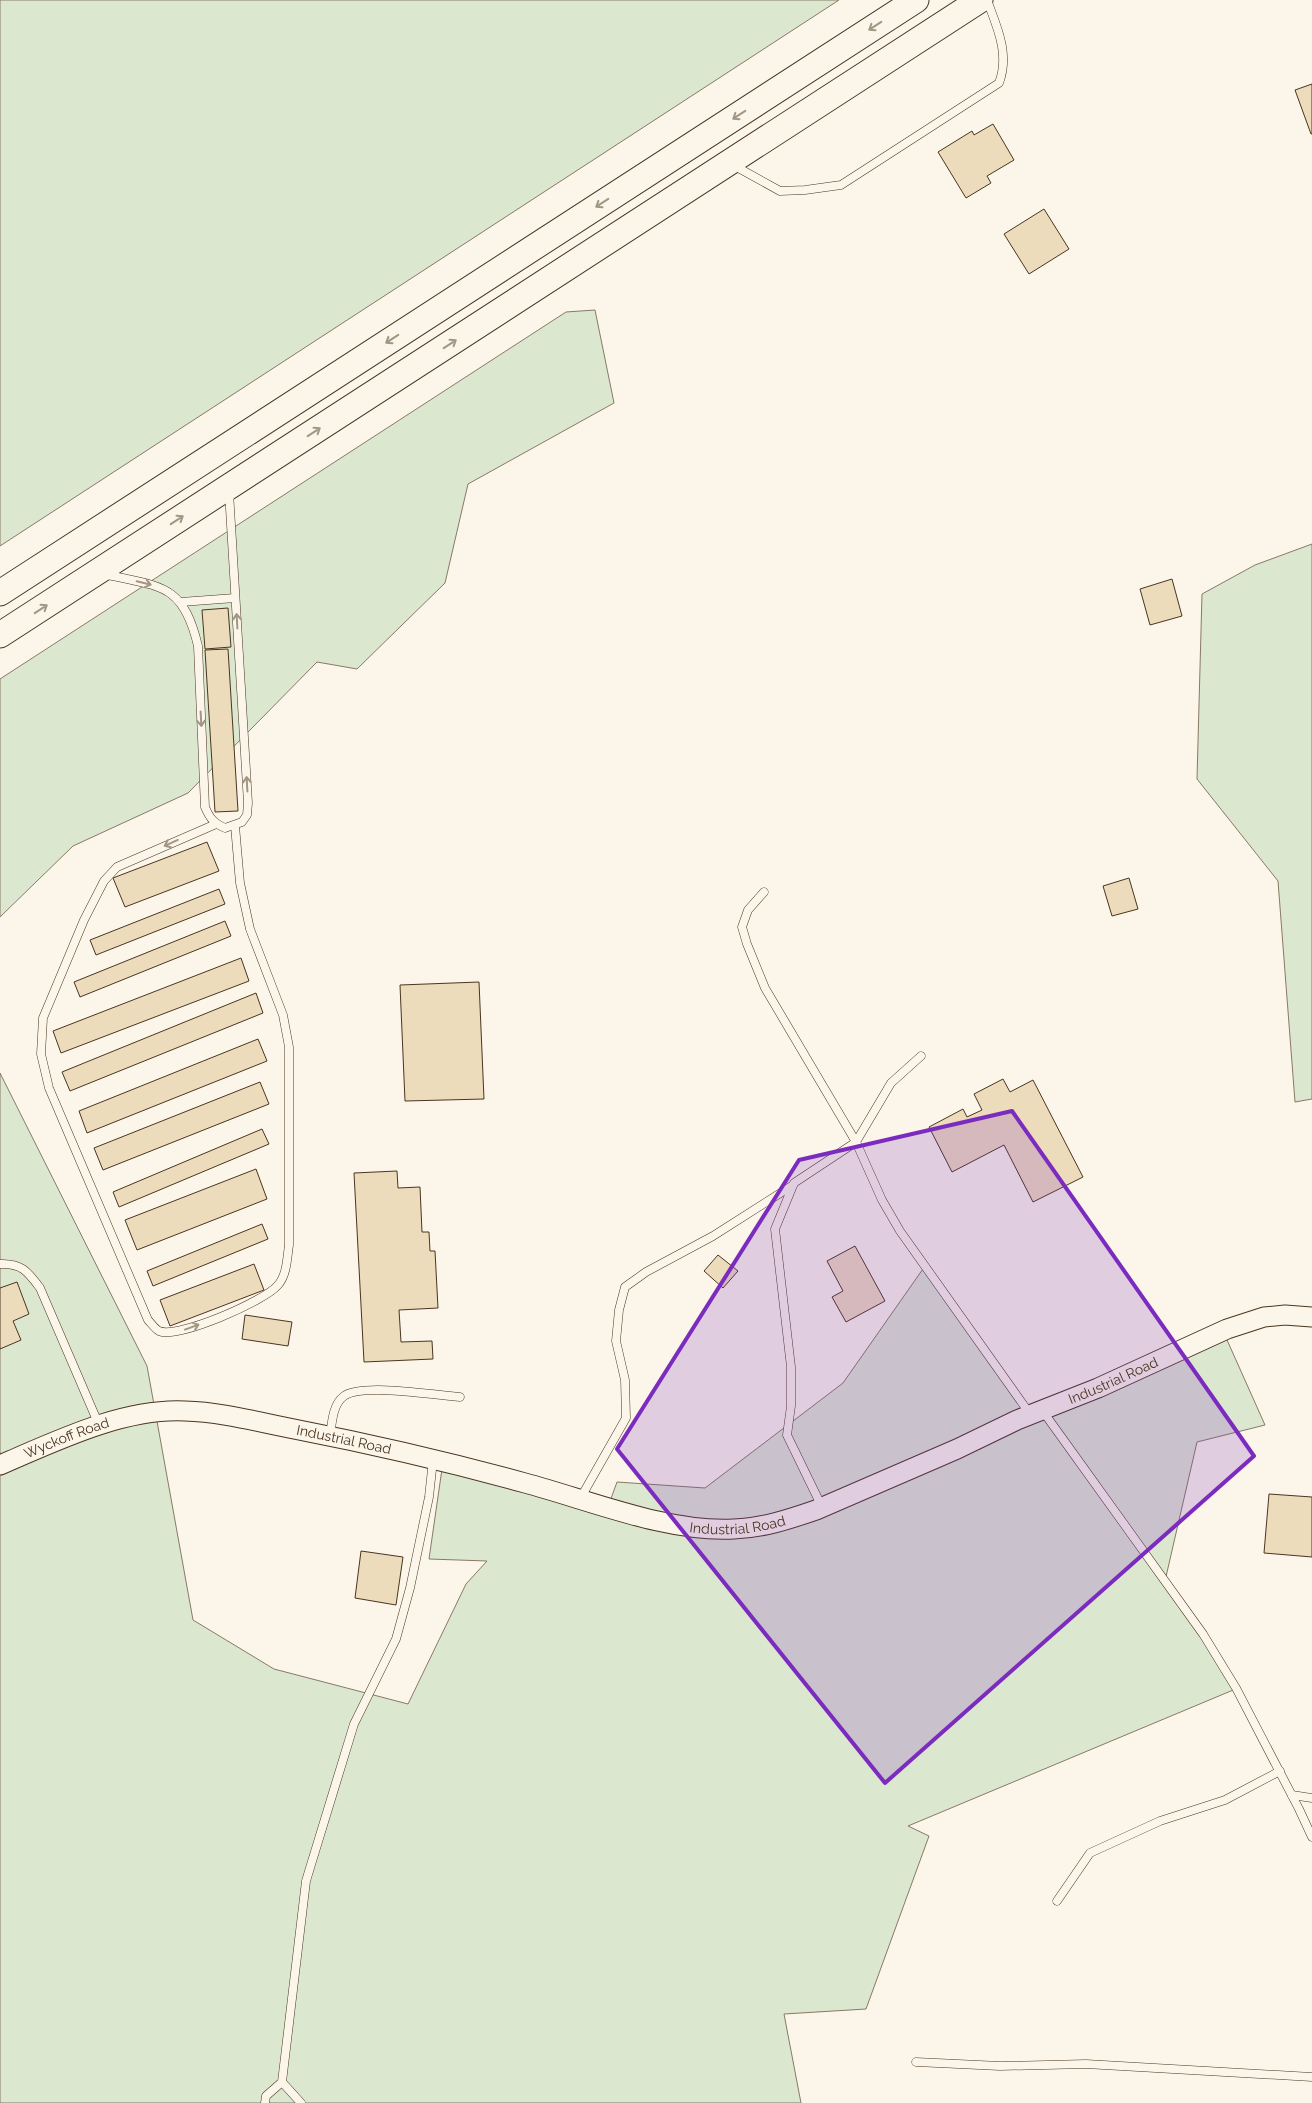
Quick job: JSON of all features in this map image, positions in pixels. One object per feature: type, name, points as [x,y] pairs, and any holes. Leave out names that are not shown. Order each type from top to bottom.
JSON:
[{"type":"highway","points":[[0,593],[916,0]]},
{"type":"highway","points":[[0,635],[980,0]]},
{"type":"street","name":"Industrial Road","points":[[136,1416],[184,1410],[224,1415],[330,1436],[490,1473],[648,1519],[706,1529],[750,1528],[767,1525],[822,1507],[1247,1322],[1285,1315],[1312,1317]]},
{"type":"street","name":"Wyckoff Road","points":[[0,1465],[75,1433],[136,1416]]},
{"type":"lane","points":[[729,163],[780,191],[806,190],[841,185],[999,83],[1004,70],[1003,48],[987,0]]},
{"type":"lane","points":[[97,572],[166,589],[181,602],[192,623],[198,646],[206,807],[209,817],[216,824],[225,828],[235,826],[242,822],[247,814],[248,803],[228,487]]},
{"type":"lane","points":[[181,602],[235,598]]},
{"type":"lane","points":[[216,824],[117,867],[104,882],[84,920],[42,1018],[41,1054],[49,1088],[148,1320],[159,1331],[175,1332],[189,1329],[259,1300],[280,1284],[286,1267],[289,1245],[289,1047],[283,1015],[250,929],[240,883],[235,826]]},
{"type":"lane","points":[[764,892],[748,910],[742,927],[747,944],[764,988],[856,1142],[869,1167],[882,1200],[900,1231],[1203,1634],[1236,1688],[1312,1837]]},
{"type":"lane","points":[[580,1499],[626,1418],[625,1380],[616,1341],[619,1310],[625,1287],[646,1272],[713,1236],[856,1142],[891,1083],[921,1056]]},
{"type":"lane","points":[[793,1185],[775,1229],[792,1366],[791,1406],[787,1435],[822,1507]]},
{"type":"lane","points":[[0,1264],[12,1264],[28,1272],[40,1288],[99,1425]]},
{"type":"lane","points":[[330,1436],[335,1410],[342,1397],[356,1391],[372,1390],[460,1397]]},
{"type":"lane","points":[[265,2103],[266,2096],[282,2082],[306,1881],[354,1724],[396,1639],[416,1561],[429,1497],[433,1460]]},
{"type":"lane","points":[[1057,1901],[1090,1854],[1160,1821],[1225,1800],[1280,1771]]},
{"type":"lane","points":[[1292,1795],[1312,1798]]},
{"type":"lane","points":[[916,2062],[1000,2066],[1086,2064],[1312,2077]]},
{"type":"lane","points":[[282,2082],[301,2103]]},
{"type":"highlighted area","points":[[1012,1111],[1254,1456],[885,1783],[617,1449],[799,1160]]},
{"type":"green space","points":[[0,0],[839,0],[0,546]]},
{"type":"green space","points":[[595,310],[614,403],[468,484],[445,583],[357,669],[317,662],[188,793],[73,846],[0,917],[0,679],[566,312]]},
{"type":"green space","points":[[1312,544],[1312,1099],[1295,1102],[1278,881],[1197,779],[1202,594],[1255,565]]},
{"type":"green space","points":[[0,1073],[147,1366],[193,1620],[274,1669],[408,1704],[466,1584],[487,1561],[429,1559],[442,1469],[605,1515],[617,1482],[705,1488],[843,1383],[925,1266],[1029,1416],[1223,1331],[1265,1425],[1197,1442],[1165,1581],[1238,1688],[908,1826],[929,1836],[866,2009],[784,2014],[801,2103],[0,2103]]},
{"type":"building","points":[[1312,84],[1312,134],[1311,134],[1295,90]]},
{"type":"building","points":[[993,124],[1014,160],[987,176],[991,183],[966,198],[938,152],[972,131],[974,135]]},
{"type":"building","points":[[1044,209],[1069,249],[1029,274],[1004,234]]},
{"type":"building","points":[[1172,579],[1182,616],[1150,625],[1140,589]]},
{"type":"building","points":[[228,608],[231,647],[205,649],[202,610]]},
{"type":"building","points":[[228,649],[238,811],[215,812],[205,650]]},
{"type":"building","points":[[207,842],[219,871],[125,907],[113,878]]},
{"type":"building","points":[[1129,878],[1138,909],[1112,916],[1103,886]]},
{"type":"building","points":[[219,889],[225,904],[96,955],[90,940]]},
{"type":"building","points":[[225,921],[231,936],[80,997],[74,982]]},
{"type":"building","points":[[241,958],[249,981],[61,1053],[53,1031]]},
{"type":"building","points":[[479,982],[484,1099],[405,1101],[400,985]]},
{"type":"building","points":[[256,993],[263,1013],[70,1091],[62,1072]]},
{"type":"building","points":[[258,1039],[267,1061],[87,1133],[79,1111]]},
{"type":"building","points":[[1003,1079],[1010,1092],[1033,1080],[1083,1177],[1033,1202],[1004,1145],[952,1172],[929,1127],[963,1109],[967,1117],[982,1110],[974,1094]]},
{"type":"building","points":[[260,1082],[269,1104],[103,1170],[94,1148]]},
{"type":"building","points":[[262,1129],[269,1144],[119,1207],[113,1192]]},
{"type":"building","points":[[256,1169],[267,1199],[137,1250],[125,1220]]},
{"type":"building","points":[[397,1171],[398,1188],[420,1187],[422,1232],[429,1232],[430,1251],[435,1251],[438,1308],[399,1310],[401,1342],[432,1341],[433,1359],[364,1362],[354,1173]]},
{"type":"building","points":[[262,1224],[268,1239],[153,1286],[147,1271]]},
{"type":"building","points":[[855,1246],[885,1301],[846,1322],[832,1297],[843,1291],[827,1261]]},
{"type":"building","points":[[718,1255],[738,1271],[723,1288],[704,1271]]},
{"type":"building","points":[[254,1264],[264,1290],[170,1326],[160,1300]]},
{"type":"building","points":[[17,1282],[29,1314],[13,1321],[21,1340],[0,1349],[0,1288]]},
{"type":"building","points":[[245,1315],[292,1322],[288,1346],[242,1339]]},
{"type":"building","points":[[1269,1494],[1312,1497],[1312,1557],[1264,1553]]},
{"type":"building","points":[[361,1551],[403,1557],[396,1605],[355,1598]]}]
